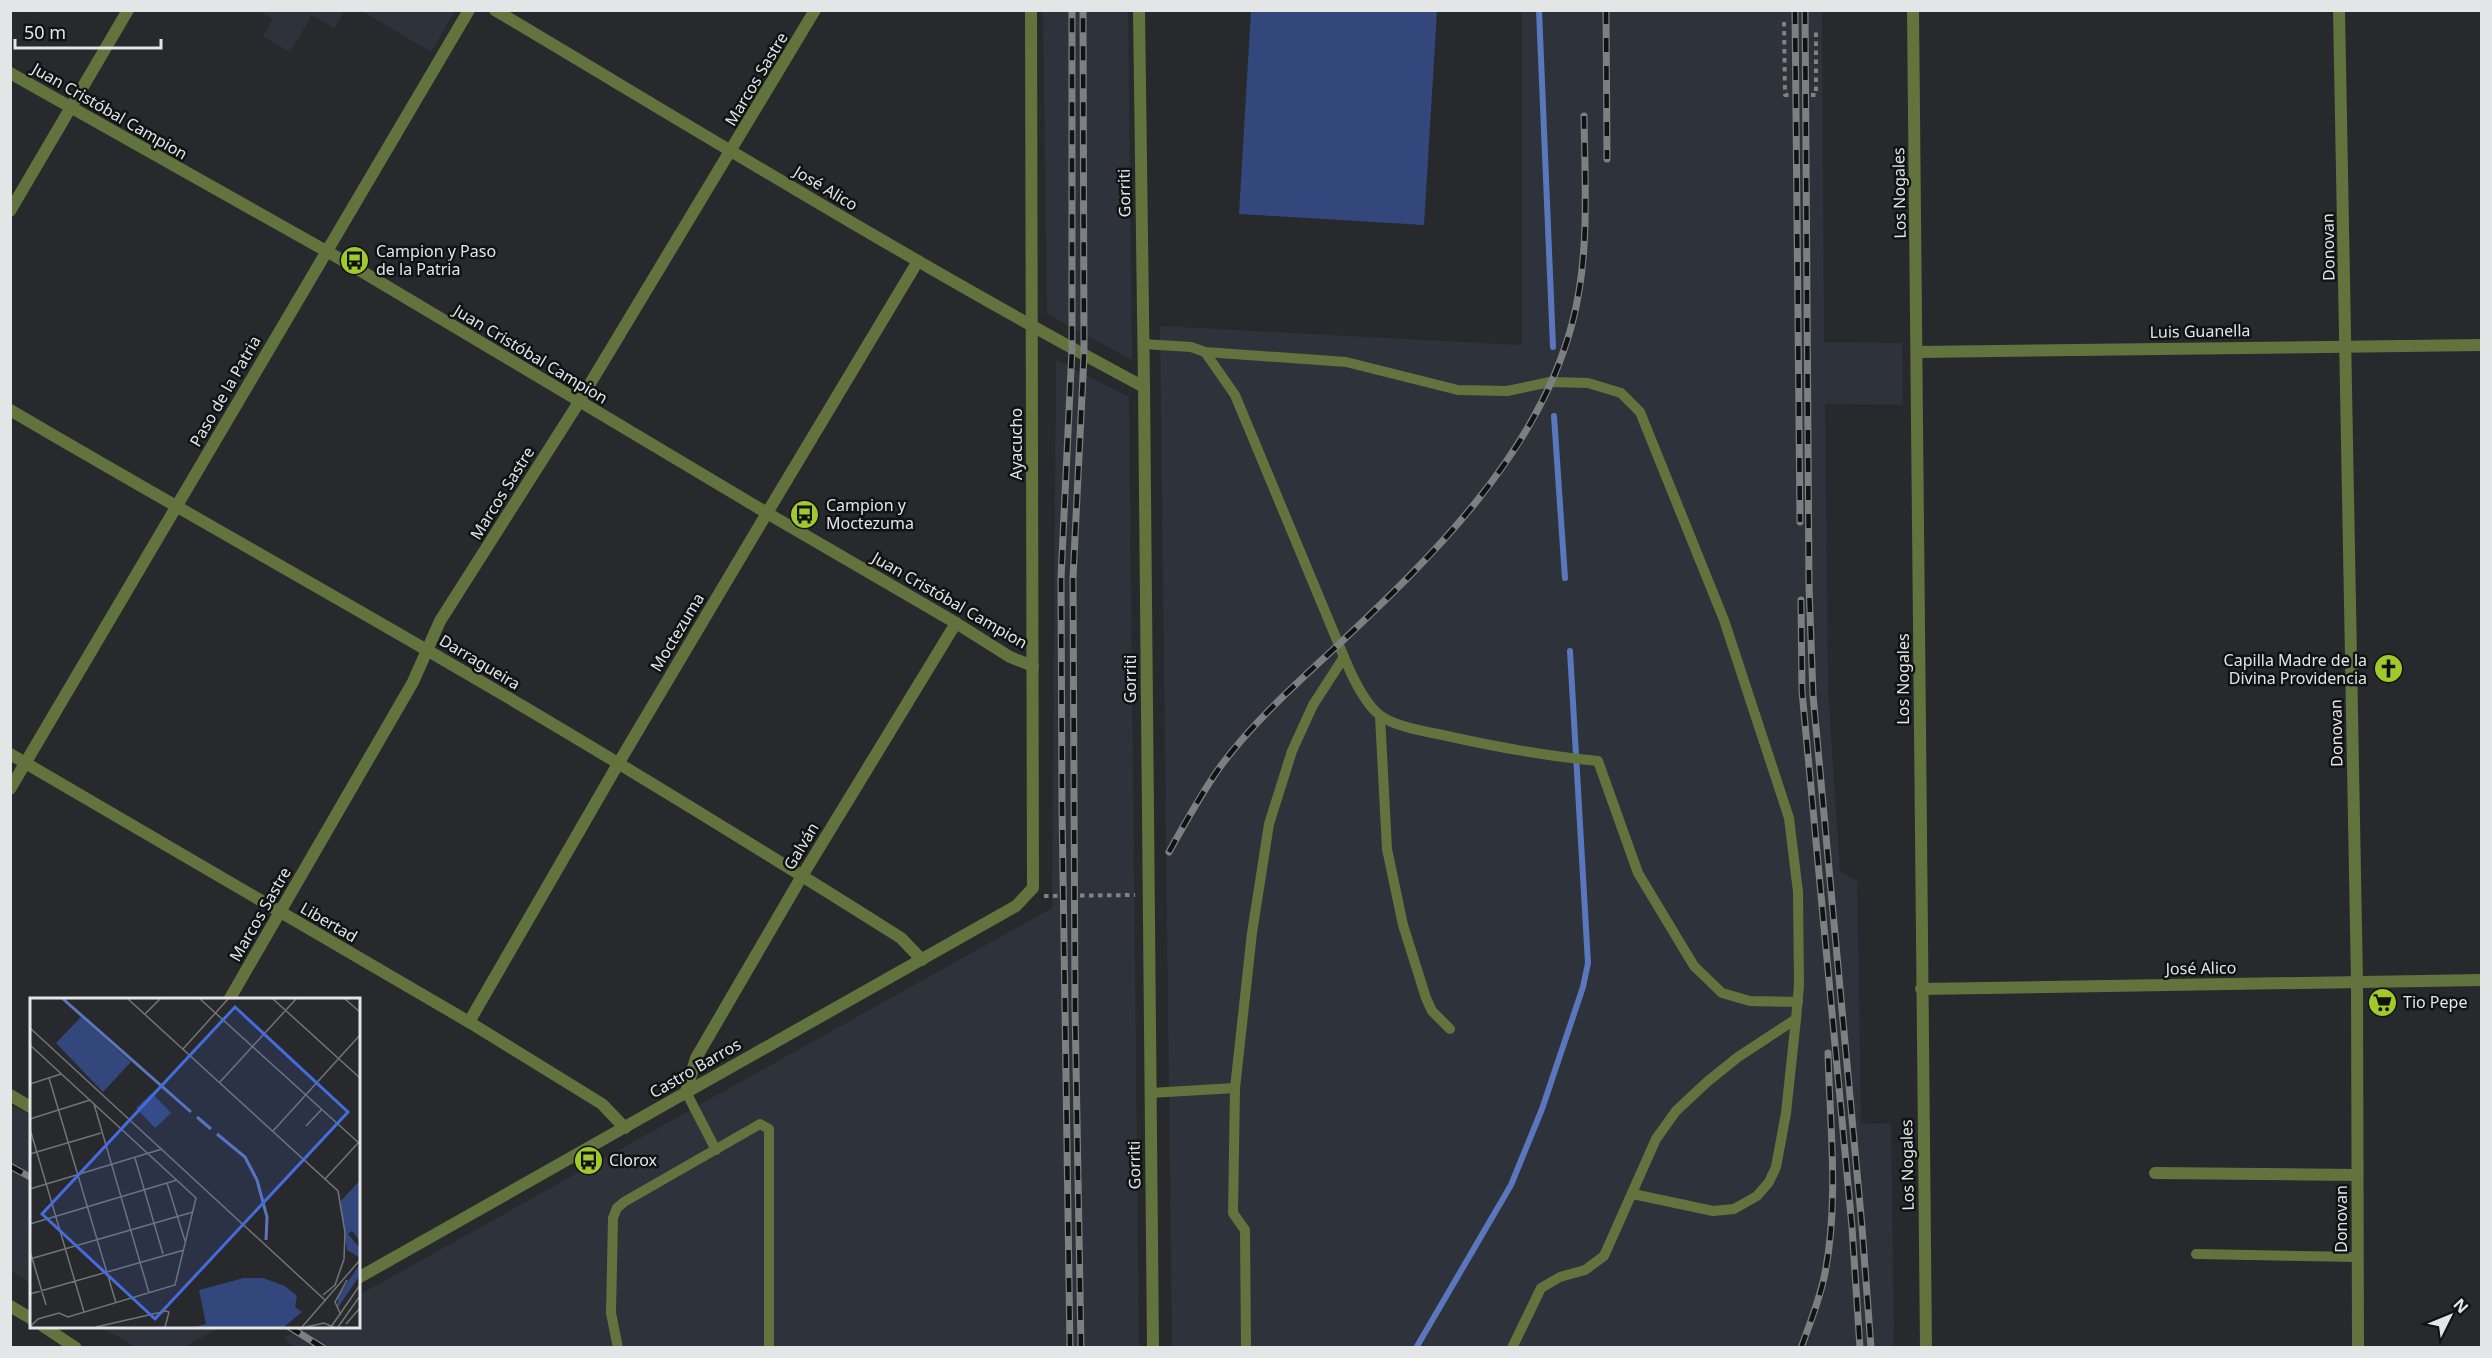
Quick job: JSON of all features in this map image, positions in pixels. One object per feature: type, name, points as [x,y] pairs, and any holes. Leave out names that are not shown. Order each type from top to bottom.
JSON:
[{"type":"street","points":[[10,211],[128,10]]},
{"type":"street","name":"Paso de la Patria","points":[[10,789],[469,10]]},
{"type":"street","name":"José Alico","points":[[495,10],[918,261],[1144,387]]},
{"type":"street","name":"Marcos Sastre","points":[[230,998],[412,682],[440,621],[579,402],[815,10]]},
{"type":"street","name":"Ayacucho","points":[[1028,896],[1033,888],[1035,877],[1031,10]]},
{"type":"street","name":"Gorriti","points":[[1139,10],[1153,1347]]},
{"type":"street","name":"Los Nogales","points":[[1913,10],[1926,1347]]},
{"type":"street","name":"Donovan","points":[[2339,10],[2357,982],[2358,1347]]},
{"type":"street","name":"Juan Cristóbal Campion","points":[[10,73],[351,265],[1010,657],[1034,666]]},
{"type":"street","name":"Moctezuma","points":[[469,1022],[618,764],[918,261]]},
{"type":"street","name":"Luis Guanella","points":[[1918,352],[2481,345]]},
{"type":"street","name":"Darragueira","points":[[10,410],[176,508],[427,650],[618,764],[901,938],[922,960]]},
{"type":"street","name":"Galván","points":[[686,1092],[696,1058],[802,876],[956,623]]},
{"type":"street","name":"Libertad","points":[[10,754],[469,1022],[602,1104],[625,1128]]},
{"type":"street","name":"Castro Barros","points":[[360,1277],[922,960],[1016,906],[1028,896]]},
{"type":"street","name":"José Alico","points":[[1921,989],[2481,980]]},
{"type":"street","points":[[10,1095],[30,1106]]},
{"type":"street","points":[[2155,1173],[2357,1175]]},
{"type":"street","points":[[10,1306],[30,1319]]},
{"type":"street","points":[[46,1328],[76,1347]]},
{"type":"lane","points":[[1143,344],[1191,347],[1205,352],[1346,362],[1458,390],[1507,391],[1550,382],[1588,383],[1621,393],[1640,412],[1724,620],[1789,818],[1798,892],[1798,1002],[1786,1113],[1776,1167],[1769,1182],[1757,1196],[1734,1209],[1713,1211],[1633,1194]]},
{"type":"lane","points":[[1205,352],[1235,395],[1353,677],[1380,716],[1387,849],[1403,925],[1432,1011],[1450,1029]]},
{"type":"lane","points":[[1246,1347],[1245,1230],[1233,1213],[1235,1088],[1252,933],[1269,824],[1292,751],[1312,705],[1344,657]]},
{"type":"lane","points":[[1380,716],[1414,729],[1520,752],[1598,761],[1638,873],[1694,966],[1722,993],[1750,1001],[1798,1002]]},
{"type":"lane","points":[[1512,1347],[1541,1288],[1560,1277],[1586,1270],[1604,1256],[1656,1139],[1676,1111],[1738,1057],[1796,1019]]},
{"type":"lane","points":[[1150,1093],[1235,1088]]},
{"type":"lane","points":[[686,1092],[717,1150]]},
{"type":"lane","points":[[618,1347],[611,1313],[613,1218],[617,1208],[760,1124],[769,1130],[769,1347]]},
{"type":"lane","points":[[2196,1254],[2357,1257]]},
{"type":"path","points":[[1784,22],[1785,95],[1816,95],[1816,31]]},
{"type":"path","points":[[1028,896],[1148,895]]},
{"type":"shaded area","points":[[259,11],[345,11],[334,28],[312,15],[290,52],[263,36],[273,19]]},
{"type":"shaded area","points":[[362,11],[455,11],[431,52]]},
{"type":"shaded area","points":[[1043,11],[1128,11],[1132,360],[1047,314]]},
{"type":"shaded area","points":[[1251,11],[1437,11],[1424,225],[1239,214]]},
{"type":"shaded area","points":[[1522,11],[1822,11],[1824,342],[1902,343],[1903,405],[1825,404],[1828,691],[1840,871],[1857,881],[1861,1124],[1891,1123],[1894,1347],[1172,1347],[1160,326],[1522,345]]},
{"type":"shaded area","points":[[1056,360],[1129,397],[1139,1347],[296,1348],[283,1338],[301,1328],[360,1328],[360,1294],[1052,908]]},
{"type":"shaded area","points":[[10,1104],[30,1115],[30,1283],[11,1271]]},
{"type":"shaded area","points":[[103,1328],[219,1328],[182,1348],[136,1347]]},
{"type":"waterway","points":[[1539,10],[1553,347]]},
{"type":"waterway","points":[[1554,416],[1565,578]]},
{"type":"waterway","points":[[1416,1348],[1511,1185],[1542,1109],[1583,987],[1588,963],[1570,651]]},
{"type":"railway","points":[[1070,1348],[1061,578],[1072,349],[1072,10]]},
{"type":"railway","points":[[1081,1348],[1075,1007],[1073,578],[1084,355],[1083,10]]},
{"type":"railway","points":[[1606,10],[1607,159]]},
{"type":"railway","points":[[1795,10],[1800,522]]},
{"type":"railway","points":[[1805,10],[1809,586],[1813,695],[1871,1348]]},
{"type":"railway","points":[[1169,852],[1206,788],[1246,734],[1409,577],[1444,540],[1477,501],[1507,460],[1534,417],[1556,372],[1578,299],[1585,221],[1584,116]]},
{"type":"railway","points":[[1801,600],[1802,691],[1852,1227],[1860,1348]]},
{"type":"railway","points":[[1801,1348],[1825,1273],[1832,1219],[1828,1053]]},
{"type":"railway","points":[[10,1166],[30,1177]]},
{"type":"railway","points":[[291,1328],[323,1348]]},
{"type":"place","name":"Campion y Paso de la Patria","points":[[355,260]]},
{"type":"place","name":"Campion y Moctezuma","points":[[805,514]]},
{"type":"place","name":"Capilla Madre de la Divina Providencia","points":[[2388,669]]},
{"type":"place","name":"Tio Pepe","points":[[2382,1002]]},
{"type":"place","name":"Clorox","points":[[588,1160]]}]
